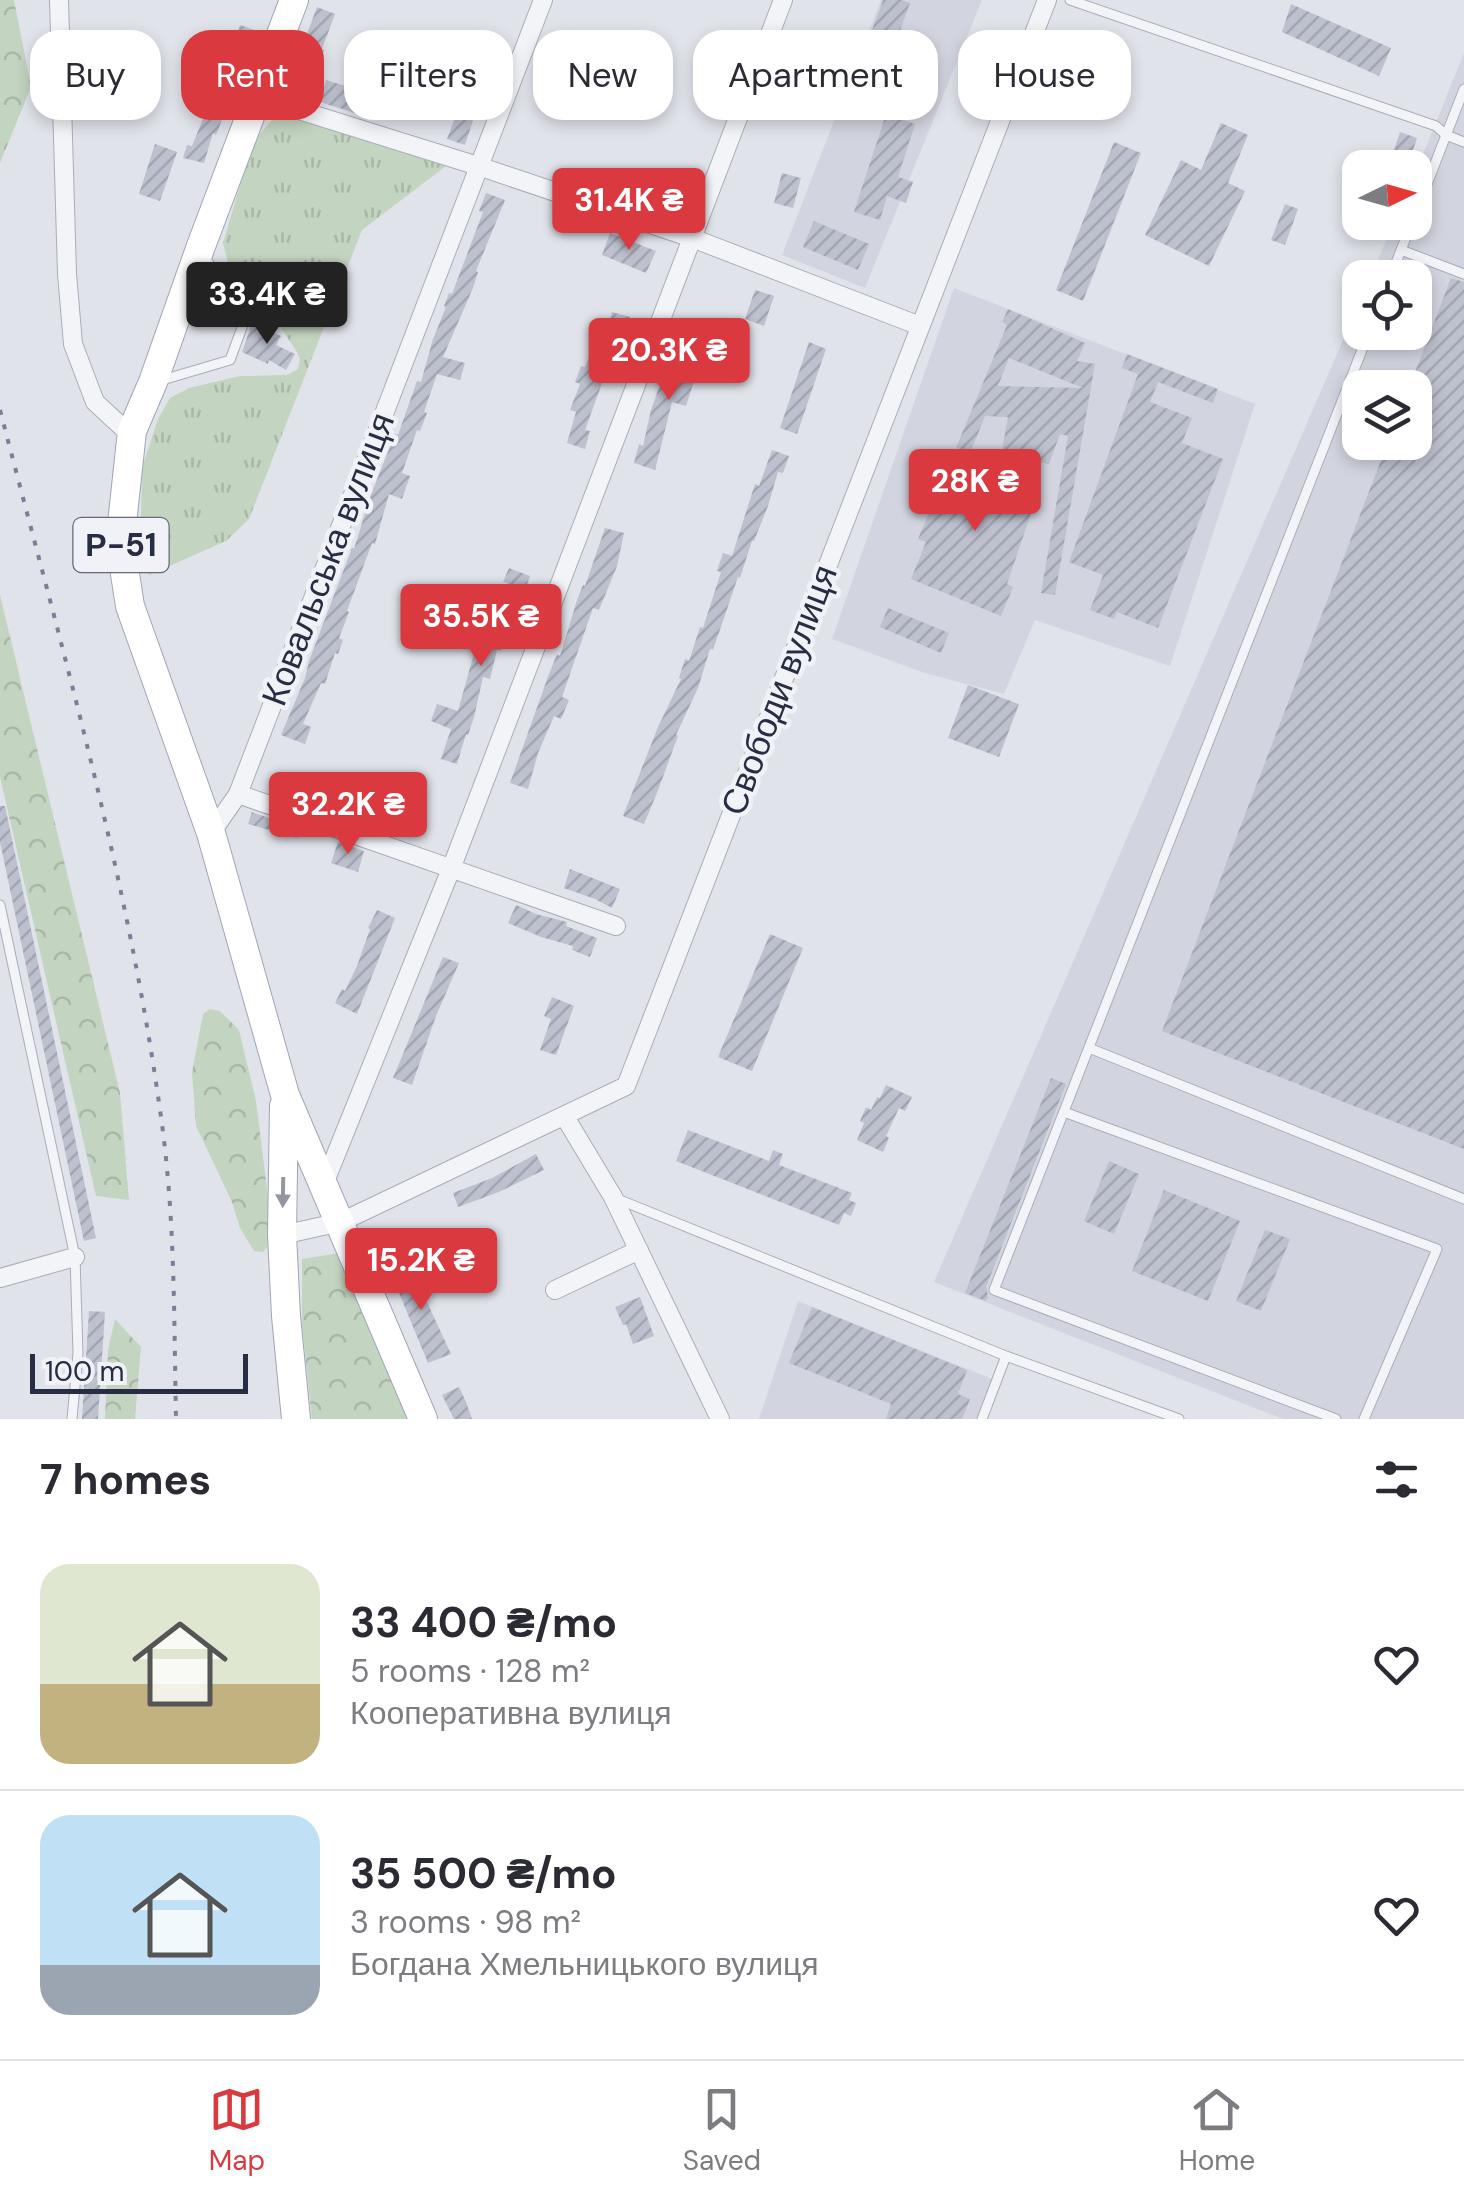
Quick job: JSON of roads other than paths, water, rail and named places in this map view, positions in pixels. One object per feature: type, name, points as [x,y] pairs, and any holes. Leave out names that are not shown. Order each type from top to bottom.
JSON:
[{"type":"main road","name":"Р-51","points":[[283,30],[294,0]]},
{"type":"main road","name":"Р-51","points":[[250,120],[132,431],[120,542],[130,606],[211,833],[285,1095],[423,1419]]},
{"type":"main road","name":"Р-51","points":[[285,1095],[282,1235],[296,1419]]},
{"type":"street","points":[[59,0],[66,274],[73,344],[95,402],[123,428],[132,431]]},
{"type":"street","name":"Ковальська вулиця","points":[[211,833],[238,794],[542,0]]},
{"type":"street","points":[[324,1184],[451,869],[783,0]]},
{"type":"street","name":"Свободи вулиця","points":[[282,1235],[341,1222],[626,1086],[1047,0]]},
{"type":"street","points":[[324,118],[692,238],[920,326]]},
{"type":"street","points":[[238,794],[616,926]]},
{"type":"street","points":[[565,1117],[614,1197],[720,1419]]},
{"type":"street","points":[[555,1290],[638,1250]]},
{"type":"street","points":[[0,1278],[76,1258]]},
{"type":"lane","points":[[1070,0],[1436,126],[1464,142]]},
{"type":"lane","points":[[1432,171],[1464,89]]},
{"type":"lane","points":[[1397,260],[1405,240]]},
{"type":"lane","points":[[153,382],[230,360],[247,314],[200,250]]},
{"type":"lane","points":[[1401,250],[1464,274]]},
{"type":"lane","points":[[1336,1419],[994,1290],[1362,350]]},
{"type":"lane","points":[[0,905],[76,1258],[78,1354],[72,1419]]},
{"type":"lane","points":[[1089,1048],[1464,1200]]},
{"type":"lane","points":[[1064,1112],[1438,1249],[1364,1419]]},
{"type":"lane","points":[[614,1197],[1006,1356],[1178,1419]]},
{"type":"lane","points":[[982,1419],[1006,1356]]},
{"type":"railway","points":[[0,410],[93,769],[149,1040],[170,1203],[176,1419]]}]
